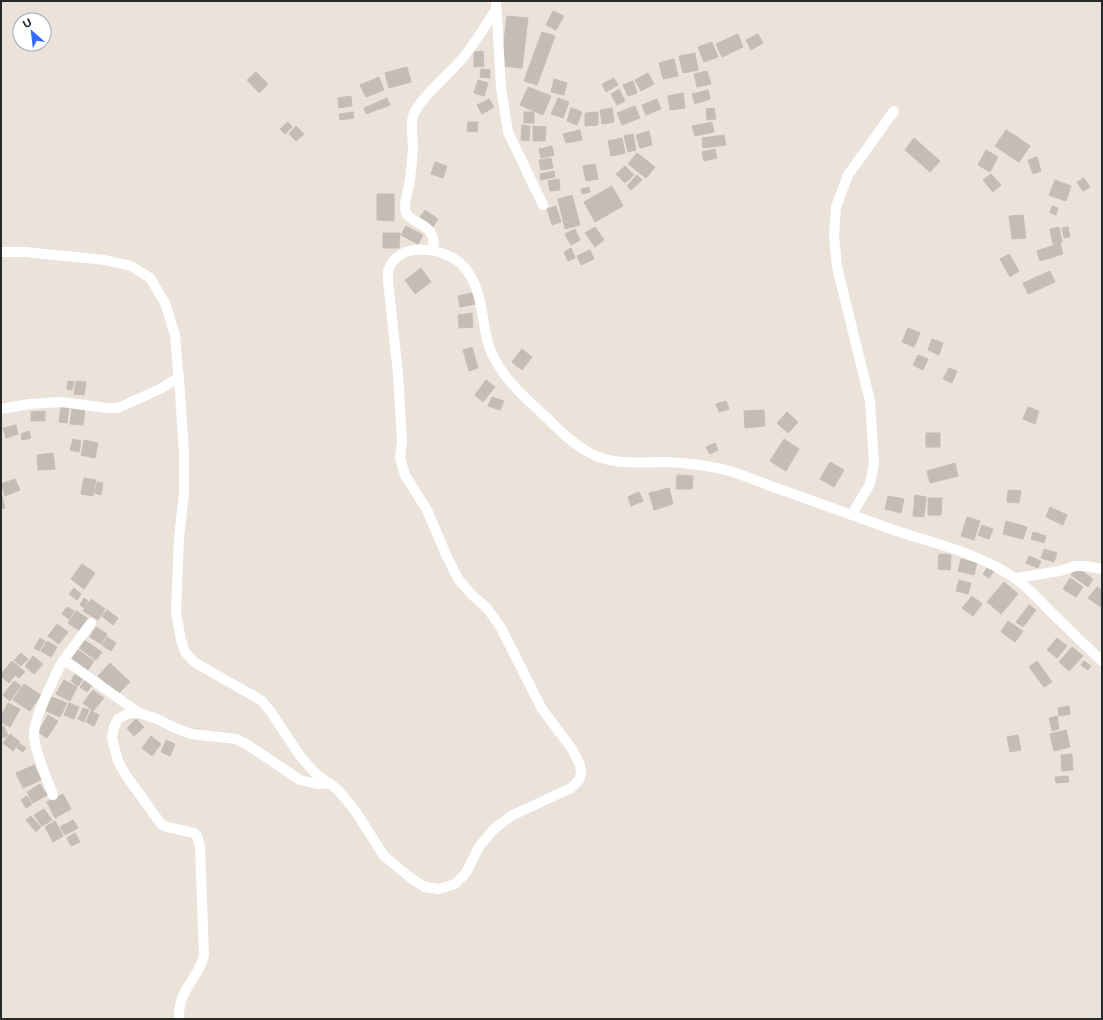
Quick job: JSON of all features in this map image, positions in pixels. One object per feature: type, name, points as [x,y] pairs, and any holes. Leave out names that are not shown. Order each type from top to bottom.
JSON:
[{"type":"street","points":[[496,5],[501,88],[508,132],[543,205]]},
{"type":"street","points":[[433,250],[435,241],[431,232],[411,219],[405,211],[404,206],[410,184],[413,148],[413,116],[419,104],[461,61],[480,35],[496,5]]},
{"type":"street","points":[[852,514],[870,484],[874,463],[870,401],[837,267],[834,236],[836,207],[848,175],[894,111]]},
{"type":"street","points":[[1,252],[25,252],[105,260],[130,266],[150,278],[165,303],[175,335],[179,377],[184,453],[184,494],[179,537],[176,612],[181,640],[185,652],[194,662],[261,700],[271,712],[300,756],[316,774],[337,789],[354,808],[384,856],[397,868],[425,887],[439,889],[455,884],[466,873],[479,847],[494,829],[511,816],[571,788],[578,780],[581,773],[580,765],[572,750],[542,710],[501,628],[487,608],[472,595],[459,580],[447,557],[427,510],[406,475],[400,458],[402,441],[398,374],[388,272],[393,262],[399,256],[406,253],[420,250],[433,250],[450,255],[458,260],[473,280],[478,293],[488,344],[497,365],[511,384],[564,435],[589,453],[612,461],[671,462],[719,468],[852,514],[887,528],[978,557],[1016,578],[1102,661]]},
{"type":"street","points":[[1,409],[30,404],[60,402],[118,408],[160,389],[179,377]]},
{"type":"street","points":[[1016,578],[1060,571],[1075,566],[1102,569]]},
{"type":"street","points":[[53,794],[35,744],[34,731],[36,721],[49,689],[63,661],[91,623]]},
{"type":"street","points":[[63,661],[66,661],[139,714]]},
{"type":"street","points":[[179,1019],[180,1001],[204,956],[200,846],[197,836],[194,833],[167,826],[157,820],[125,774],[118,761],[112,738],[114,727],[118,720],[130,713],[139,714],[157,719],[186,732],[236,739],[248,745],[300,780],[317,784],[330,783]]},
{"type":"building","points":[[553,11],[564,16],[556,30],[546,25]]},
{"type":"building","points":[[507,16],[528,18],[522,68],[501,66]]},
{"type":"building","points":[[542,32],[555,36],[537,85],[524,81]]},
{"type":"building","points":[[738,34],[743,47],[722,57],[716,44]]},
{"type":"building","points":[[758,34],[763,43],[751,50],[746,40]]},
{"type":"building","points":[[712,42],[718,57],[704,62],[698,47]]},
{"type":"building","points":[[483,51],[484,66],[474,67],[474,52]]},
{"type":"building","points":[[695,53],[698,70],[683,73],[679,56]]},
{"type":"building","points":[[674,59],[678,76],[663,79],[659,63]]},
{"type":"building","points":[[407,67],[411,82],[389,88],[385,73]]},
{"type":"building","points":[[481,69],[490,70],[490,78],[480,77]]},
{"type":"building","points":[[707,71],[711,84],[697,87],[694,74]]},
{"type":"building","points":[[256,72],[268,84],[259,93],[247,80]]},
{"type":"building","points":[[648,73],[654,84],[641,91],[635,80]]},
{"type":"building","points":[[379,77],[384,90],[366,97],[360,85]]},
{"type":"building","points":[[614,78],[618,85],[606,92],[602,84]]},
{"type":"building","points":[[554,79],[567,83],[564,95],[551,92]]},
{"type":"building","points":[[478,80],[488,83],[484,96],[474,93]]},
{"type":"building","points":[[633,81],[637,93],[628,96],[623,85]]},
{"type":"building","points":[[528,87],[551,96],[543,115],[520,105]]},
{"type":"building","points":[[619,89],[625,101],[617,105],[611,94]]},
{"type":"building","points":[[708,90],[710,99],[695,104],[692,94]]},
{"type":"building","points":[[683,93],[685,108],[670,110],[668,96]]},
{"type":"building","points":[[351,96],[352,106],[339,108],[338,98]]},
{"type":"building","points":[[387,98],[390,105],[366,114],[364,108]]},
{"type":"building","points":[[558,98],[569,102],[563,118],[551,114]]},
{"type":"building","points":[[489,99],[494,107],[482,114],[477,105]]},
{"type":"building","points":[[657,99],[661,109],[646,115],[642,105]]},
{"type":"building","points":[[635,106],[640,118],[622,125],[617,113]]},
{"type":"building","points":[[571,108],[582,112],[577,125],[567,121]]},
{"type":"building","points":[[612,108],[614,122],[602,124],[600,110]]},
{"type":"building","points":[[714,108],[716,119],[707,120],[706,109]]},
{"type":"building","points":[[353,112],[354,118],[340,120],[339,114]]},
{"type":"building","points":[[524,112],[534,112],[534,123],[524,123]]},
{"type":"building","points":[[598,112],[598,125],[585,126],[585,113]]},
{"type":"building","points":[[288,122],[292,127],[285,134],[280,129]]},
{"type":"building","points":[[468,122],[478,122],[477,132],[467,131]]},
{"type":"building","points":[[712,122],[714,132],[695,136],[692,126]]},
{"type":"building","points":[[522,125],[530,126],[529,141],[521,140]]},
{"type":"building","points":[[296,126],[304,134],[296,141],[289,134]]},
{"type":"building","points":[[533,126],[546,127],[545,141],[533,141]]},
{"type":"building","points":[[580,130],[582,140],[566,143],[563,134]]},
{"type":"building","points":[[1006,130],[1019,138],[1008,155],[995,146]]},
{"type":"building","points":[[649,131],[652,145],[640,148],[636,135]]},
{"type":"building","points":[[633,134],[636,150],[628,152],[624,136]]},
{"type":"building","points":[[724,135],[726,145],[703,148],[702,138]]},
{"type":"building","points":[[622,138],[625,153],[611,156],[608,141]]},
{"type":"building","points":[[914,138],[940,161],[930,172],[905,150]]},
{"type":"building","points":[[1019,138],[1030,146],[1019,162],[1008,155]]},
{"type":"building","points":[[552,146],[554,155],[541,158],[539,149]]},
{"type":"building","points":[[715,149],[717,158],[704,161],[702,152]]},
{"type":"building","points":[[986,150],[998,157],[990,172],[978,165]]},
{"type":"building","points":[[637,153],[655,167],[646,178],[628,164]]},
{"type":"building","points":[[1037,157],[1041,171],[1033,174],[1028,160]]},
{"type":"building","points":[[551,158],[553,168],[541,170],[539,160]]},
{"type":"building","points":[[435,162],[447,166],[443,178],[431,174]]},
{"type":"building","points":[[595,164],[598,179],[586,181],[583,166]]},
{"type":"building","points":[[625,166],[634,175],[625,183],[616,174]]},
{"type":"building","points":[[554,171],[555,177],[541,180],[540,174]]},
{"type":"building","points":[[991,174],[1001,185],[993,192],[983,180]]},
{"type":"building","points":[[637,175],[642,180],[631,190],[627,186]]},
{"type":"building","points":[[1084,178],[1090,187],[1083,191],[1077,182]]},
{"type":"building","points":[[559,179],[560,190],[550,191],[548,181]]},
{"type":"building","points":[[1055,180],[1071,186],[1066,201],[1049,195]]},
{"type":"building","points":[[612,186],[623,206],[595,222],[584,202]]},
{"type":"building","points":[[589,187],[590,192],[582,194],[581,189]]},
{"type":"building","points":[[377,194],[394,194],[394,221],[377,220]]},
{"type":"building","points":[[572,195],[580,225],[565,229],[558,199]]},
{"type":"building","points":[[556,206],[561,222],[552,225],[547,209]]},
{"type":"building","points":[[1052,206],[1058,208],[1056,215],[1050,213]]},
{"type":"building","points":[[425,210],[438,219],[433,227],[420,217]]},
{"type":"building","points":[[1023,215],[1026,238],[1012,239],[1009,216]]},
{"type":"building","points":[[406,226],[423,235],[418,244],[401,235]]},
{"type":"building","points":[[595,227],[604,240],[595,247],[585,233]]},
{"type":"building","points":[[1059,227],[1062,242],[1053,244],[1050,229]]},
{"type":"building","points":[[1068,227],[1070,237],[1064,238],[1062,228]]},
{"type":"building","points":[[575,229],[580,240],[571,245],[565,234]]},
{"type":"building","points":[[383,233],[400,233],[399,248],[383,248]]},
{"type":"building","points":[[1060,243],[1063,254],[1040,261],[1037,251]]},
{"type":"building","points":[[571,248],[575,258],[568,261],[564,252]]},
{"type":"building","points":[[590,250],[594,259],[581,265],[577,256]]},
{"type":"building","points":[[1009,254],[1019,271],[1010,277],[1000,259]]},
{"type":"building","points":[[421,268],[431,282],[415,294],[405,280]]},
{"type":"building","points":[[1050,271],[1055,282],[1028,294],[1023,283]]},
{"type":"building","points":[[472,293],[475,304],[460,307],[458,296]]},
{"type":"building","points":[[472,313],[473,327],[459,328],[458,315]]},
{"type":"building","points":[[908,328],[920,333],[914,347],[902,342]]},
{"type":"building","points":[[932,339],[943,343],[939,355],[928,350]]},
{"type":"building","points":[[472,347],[478,368],[469,371],[463,350]]},
{"type":"building","points":[[522,349],[532,357],[522,370],[512,362]]},
{"type":"building","points":[[918,355],[928,359],[923,370],[913,365]]},
{"type":"building","points":[[949,368],[957,371],[952,383],[943,379]]},
{"type":"building","points":[[486,380],[495,387],[483,402],[475,395]]},
{"type":"building","points":[[68,381],[74,382],[72,390],[67,389]]},
{"type":"building","points":[[76,381],[86,382],[84,395],[74,394]]},
{"type":"building","points":[[492,397],[504,401],[500,410],[488,406]]},
{"type":"building","points":[[726,401],[729,409],[719,412],[716,404]]},
{"type":"building","points":[[61,406],[69,407],[67,423],[59,422]]},
{"type":"building","points":[[1028,407],[1039,411],[1035,424],[1023,419]]},
{"type":"building","points":[[72,408],[85,409],[83,425],[70,424]]},
{"type":"building","points":[[764,410],[765,426],[745,428],[744,411]]},
{"type":"building","points":[[45,411],[45,421],[31,421],[31,412]]},
{"type":"building","points":[[787,412],[798,422],[788,433],[777,423]]},
{"type":"building","points":[[16,425],[18,434],[6,438],[3,428]]},
{"type":"building","points":[[29,431],[31,438],[22,440],[21,434]]},
{"type":"building","points":[[926,433],[940,433],[940,447],[926,447]]},
{"type":"building","points":[[73,439],[81,441],[79,452],[70,450]]},
{"type":"building","points":[[784,439],[799,449],[786,471],[770,461]]},
{"type":"building","points":[[84,440],[98,443],[95,458],[81,455]]},
{"type":"building","points":[[715,443],[718,450],[710,454],[706,447]]},
{"type":"building","points":[[53,453],[55,469],[38,470],[37,455]]},
{"type":"building","points":[[830,462],[844,470],[834,487],[820,479]]},
{"type":"building","points":[[955,463],[958,476],[930,483],[927,471]]},
{"type":"building","points":[[677,475],[693,476],[692,489],[676,489]]},
{"type":"building","points":[[84,478],[96,480],[93,496],[81,494]]},
{"type":"building","points":[[15,479],[20,490],[5,496],[1,484]]},
{"type":"building","points":[[97,482],[103,483],[101,495],[95,493]]},
{"type":"building","points":[[669,488],[673,504],[654,510],[649,493]]},
{"type":"building","points":[[1008,490],[1021,491],[1019,503],[1007,502]]},
{"type":"building","points":[[1,492],[5,508],[1,509]]},
{"type":"building","points":[[639,492],[643,501],[631,506],[628,497]]},
{"type":"building","points":[[915,495],[926,497],[924,517],[913,516]]},
{"type":"building","points":[[888,496],[904,499],[901,513],[885,509]]},
{"type":"building","points":[[928,498],[942,498],[941,515],[928,515]]},
{"type":"building","points":[[1050,507],[1067,515],[1063,525],[1046,517]]},
{"type":"building","points":[[967,517],[980,521],[974,540],[961,536]]},
{"type":"building","points":[[1006,521],[1027,527],[1023,539],[1003,534]]},
{"type":"building","points":[[982,525],[993,529],[989,539],[978,535]]},
{"type":"building","points":[[1033,532],[1046,536],[1044,543],[1031,539]]},
{"type":"building","points":[[1044,549],[1057,553],[1054,562],[1041,558]]},
{"type":"building","points":[[939,554],[951,555],[950,570],[938,569]]},
{"type":"building","points":[[1029,556],[1041,561],[1038,568],[1026,563]]},
{"type":"building","points":[[961,559],[977,563],[974,575],[958,571]]},
{"type":"building","points":[[82,564],[95,573],[84,589],[71,579]]},
{"type":"building","points":[[989,565],[995,569],[989,578],[983,574]]},
{"type":"building","points":[[1076,567],[1093,579],[1088,587],[1071,575]]},
{"type":"building","points":[[1070,578],[1083,587],[1076,597],[1063,589]]},
{"type":"building","points":[[959,580],[971,583],[968,594],[956,591]]},
{"type":"building","points":[[1004,582],[1018,594],[1001,614],[987,602]]},
{"type":"building","points":[[1097,587],[1102,590],[1102,608],[1088,598]]},
{"type":"building","points":[[74,588],[81,594],[77,600],[69,594]]},
{"type":"building","points":[[972,596],[982,604],[973,616],[962,608]]},
{"type":"building","points":[[84,598],[88,601],[84,608],[80,605]]},
{"type":"building","points":[[91,599],[105,609],[98,620],[83,611]]},
{"type":"building","points":[[1029,605],[1036,610],[1023,627],[1016,622]]},
{"type":"building","points":[[67,607],[74,611],[69,619],[62,614]]},
{"type":"building","points":[[107,610],[118,618],[113,625],[102,616]]},
{"type":"building","points":[[76,611],[89,619],[80,631],[68,623]]},
{"type":"building","points":[[1008,621],[1023,631],[1015,642],[1001,632]]},
{"type":"building","points":[[57,624],[68,632],[59,644],[48,636]]},
{"type":"building","points":[[96,627],[107,634],[101,644],[90,637]]},
{"type":"building","points":[[107,637],[116,643],[111,651],[102,645]]},
{"type":"building","points":[[40,638],[45,641],[39,651],[34,648]]},
{"type":"building","points":[[1057,638],[1067,646],[1057,658],[1047,650]]},
{"type":"building","points":[[84,640],[102,652],[96,660],[79,648]]},
{"type":"building","points":[[47,641],[57,647],[51,657],[41,651]]},
{"type":"building","points":[[1072,647],[1083,656],[1069,671],[1059,662]]},
{"type":"building","points":[[75,648],[94,661],[86,673],[67,659]]},
{"type":"building","points":[[21,653],[28,659],[21,666],[14,660]]},
{"type":"building","points":[[33,656],[43,664],[34,674],[25,666]]},
{"type":"building","points":[[12,661],[25,672],[19,678],[15,675],[9,683],[1,676],[1,674]]},
{"type":"building","points":[[1037,661],[1052,682],[1044,687],[1029,667]]},
{"type":"building","points":[[1084,661],[1091,666],[1088,670],[1081,665]]},
{"type":"building","points":[[110,663],[130,682],[118,694],[98,676]]},
{"type":"building","points":[[75,674],[83,679],[78,686],[71,681]]},
{"type":"building","points":[[64,680],[77,687],[70,701],[56,694]]},
{"type":"building","points":[[85,680],[92,685],[87,692],[80,687]]},
{"type":"building","points":[[14,681],[21,686],[10,701],[3,695]]},
{"type":"building","points":[[24,684],[41,695],[30,711],[13,700]]},
{"type":"building","points":[[93,690],[104,698],[93,711],[83,703]]},
{"type":"building","points":[[52,697],[67,703],[60,717],[46,711]]},
{"type":"building","points":[[8,703],[20,709],[10,727],[1,722],[1,717]]},
{"type":"building","points":[[69,703],[79,707],[74,719],[64,715]]},
{"type":"building","points":[[1069,706],[1070,714],[1059,716],[1058,708]]},
{"type":"building","points":[[83,708],[89,710],[84,722],[78,719]]},
{"type":"building","points":[[91,711],[99,715],[94,726],[86,722]]},
{"type":"building","points":[[48,715],[58,721],[47,738],[38,732]]},
{"type":"building","points":[[1057,716],[1059,729],[1052,731],[1049,718]]},
{"type":"building","points":[[136,719],[144,727],[134,736],[127,728]]},
{"type":"building","points":[[4,726],[8,736],[2,738],[1,728]]},
{"type":"building","points":[[1066,730],[1070,747],[1054,751],[1050,734]]},
{"type":"building","points":[[10,734],[20,742],[13,751],[3,743]]},
{"type":"building","points":[[1018,735],[1021,750],[1010,752],[1007,737]]},
{"type":"building","points":[[151,736],[161,744],[152,756],[142,748]]},
{"type":"building","points":[[166,740],[175,744],[170,756],[161,752]]},
{"type":"building","points":[[20,744],[26,748],[23,752],[17,748]]},
{"type":"building","points":[[1072,754],[1073,770],[1062,771],[1061,755]]},
{"type":"building","points":[[34,765],[41,780],[23,788],[16,773]]},
{"type":"building","points":[[1068,776],[1069,782],[1056,783],[1055,777]]},
{"type":"building","points":[[40,784],[47,795],[33,803],[27,792]]},
{"type":"building","points":[[63,794],[71,809],[55,818],[47,802]]},
{"type":"building","points":[[27,796],[32,804],[26,808],[21,800]]},
{"type":"building","points":[[44,809],[52,820],[42,826],[34,815]]},
{"type":"building","points":[[31,816],[41,827],[36,832],[26,820]]},
{"type":"building","points":[[73,820],[78,828],[65,835],[60,827]]},
{"type":"building","points":[[55,821],[63,836],[53,842],[45,827]]},
{"type":"building","points":[[75,833],[80,842],[71,846],[67,838]]}]
